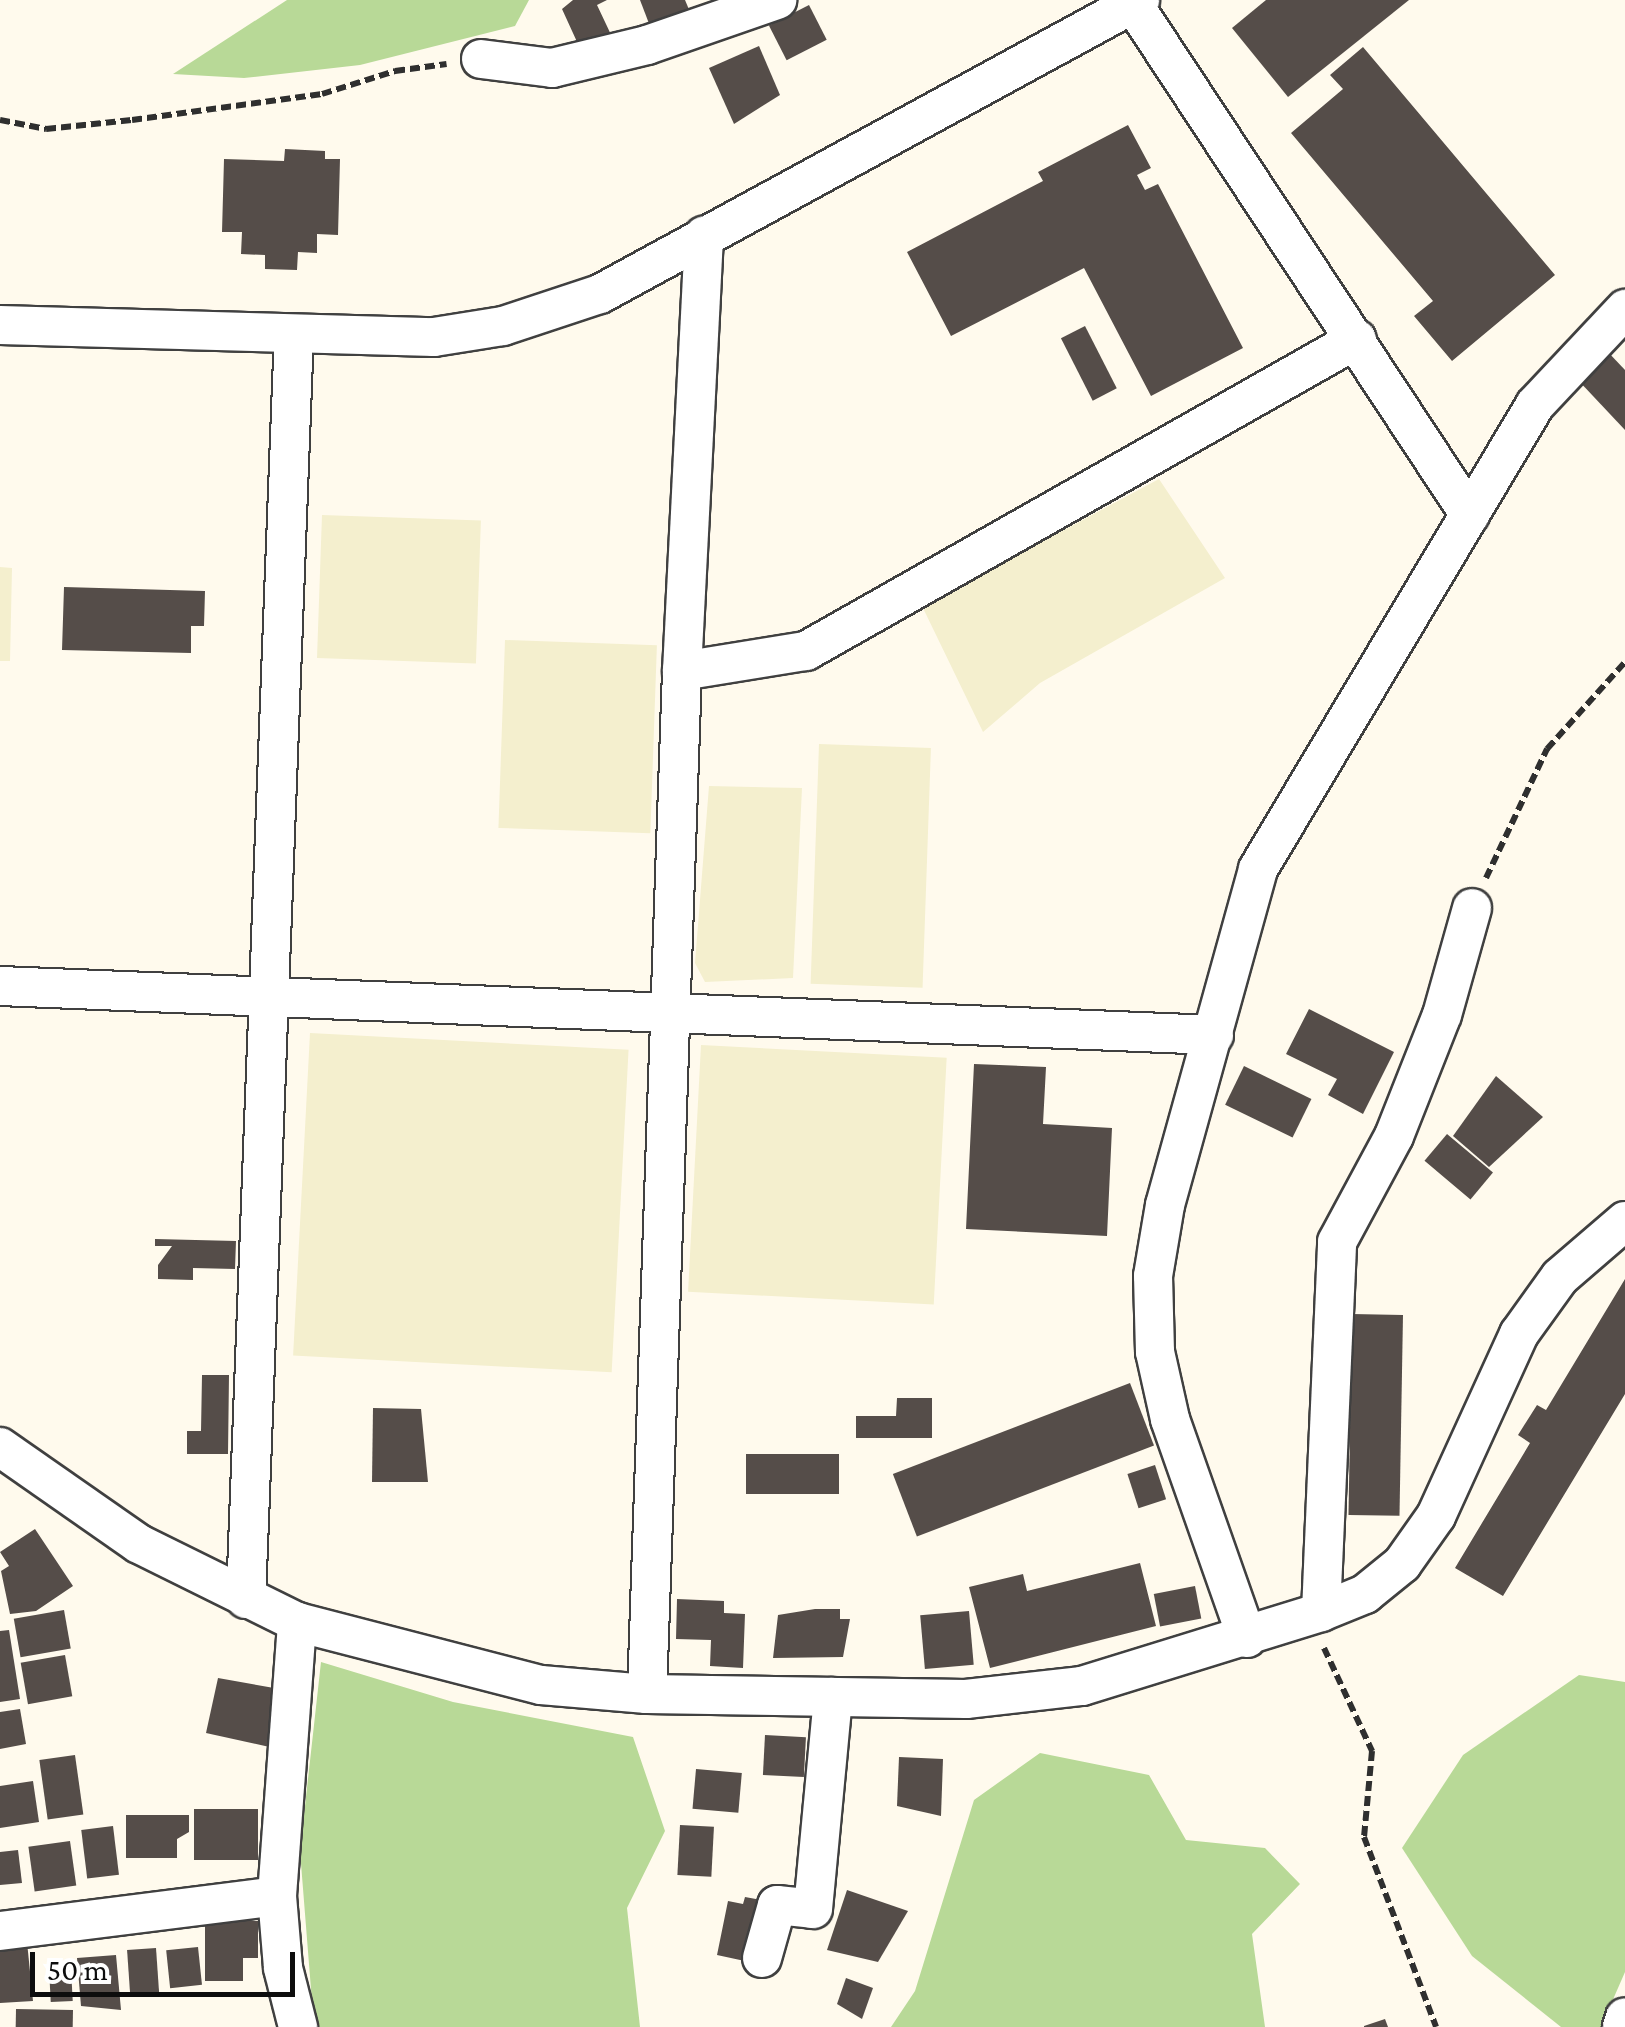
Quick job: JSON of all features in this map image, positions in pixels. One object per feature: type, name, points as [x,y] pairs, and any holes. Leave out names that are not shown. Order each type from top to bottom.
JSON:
[{"type":"street","points":[[481,60],[552,68],[648,45],[777,0]]},
{"type":"street","points":[[0,325],[434,337],[503,326],[600,294],[1136,2],[1470,515]]},
{"type":"street","points":[[648,1694],[682,670],[704,236]]},
{"type":"street","points":[[1247,1638],[1170,1419],[1155,1352],[1153,1276],[1166,1205],[1258,870],[1535,405],[1625,309]]},
{"type":"street","points":[[246,1600],[273,997],[294,334]]},
{"type":"street","points":[[682,670],[806,650],[1357,339]]},
{"type":"street","points":[[1315,1614],[1337,1242],[1394,1136],[1442,1015],[1472,908]]},
{"type":"street","points":[[0,986],[1214,1035]]},
{"type":"street","points":[[0,1447],[138,1544],[246,1600],[298,1622],[540,1685],[648,1694],[966,1699],[1082,1686],[1315,1614],[1365,1594],[1402,1564],[1436,1516],[1519,1334],[1560,1277],[1625,1220]]},
{"type":"street","points":[[298,1622],[277,1896],[282,1968],[298,2027]]},
{"type":"street","points":[[762,1958],[777,1905],[812,1910],[833,1697]]},
{"type":"street","points":[[0,1931],[277,1896]]},
{"type":"street","points":[[1622,2027],[1625,2016]]},
{"type":"path","points":[[0,120],[46,130],[132,120],[322,94],[395,71],[481,60]]},
{"type":"path","points":[[1472,908],[1547,750],[1625,662]]},
{"type":"path","points":[[1315,1614],[1372,1751],[1364,1837],[1436,2027]]},
{"type":"shaded area","points":[[1159,479],[1225,578],[1040,683],[983,732],[922,606]]},
{"type":"shaded area","points":[[322,515],[481,521],[476,663],[317,658]]},
{"type":"shaded area","points":[[0,567],[12,568],[10,661],[0,661]]},
{"type":"shaded area","points":[[505,640],[657,645],[650,833],[498,828]]},
{"type":"shaded area","points":[[819,744],[931,748],[923,988],[811,984]]},
{"type":"shaded area","points":[[709,786],[802,788],[793,978],[705,982],[695,963]]},
{"type":"shaded area","points":[[310,1033],[629,1050],[612,1372],[293,1356]]},
{"type":"shaded area","points":[[701,1045],[947,1058],[934,1305],[688,1292]]},
{"type":"green space","points":[[287,0],[529,0],[515,26],[360,65],[244,78],[173,74]]},
{"type":"green space","points":[[321,1662],[453,1702],[633,1737],[665,1831],[627,1908],[640,2027],[314,2027],[300,1851]]},
{"type":"green space","points":[[1579,1675],[1625,1682],[1625,1972],[1601,2027],[1561,2027],[1472,1956],[1402,1848],[1463,1755]]},
{"type":"green space","points":[[1040,1753],[1149,1775],[1186,1840],[1265,1848],[1300,1884],[1252,1934],[1265,2027],[891,2027],[915,1991],[974,1800]]},
{"type":"building","points":[[573,0],[607,0],[597,5],[614,41],[583,55],[562,9]]},
{"type":"building","points":[[640,0],[685,0],[693,19],[653,34]]},
{"type":"building","points":[[1266,0],[1409,0],[1288,97],[1232,28]]},
{"type":"building","points":[[809,5],[827,40],[787,60],[769,25]]},
{"type":"building","points":[[759,46],[780,95],[734,124],[709,68]]},
{"type":"building","points":[[1363,47],[1555,275],[1452,361],[1414,316],[1433,301],[1291,133],[1343,89],[1330,75]]},
{"type":"building","points":[[1128,125],[1151,168],[1137,175],[1145,190],[1158,184],[1243,348],[1151,396],[1084,268],[951,336],[907,252],[1043,181],[1038,172]]},
{"type":"building","points":[[285,149],[325,151],[325,159],[340,159],[338,235],[317,234],[317,253],[298,252],[297,270],[265,269],[265,255],[241,254],[242,232],[222,232],[224,159],[284,161]]},
{"type":"building","points":[[1085,326],[1117,388],[1093,401],[1061,338]]},
{"type":"building","points":[[1607,351],[1625,370],[1625,430],[1577,379]]},
{"type":"building","points":[[64,587],[205,591],[204,626],[191,626],[191,653],[62,650]]},
{"type":"building","points":[[1309,1009],[1394,1052],[1363,1114],[1328,1095],[1337,1079],[1286,1054]]},
{"type":"building","points":[[974,1064],[1046,1067],[1043,1124],[1112,1128],[1107,1236],[966,1229]]},
{"type":"building","points":[[1244,1066],[1311,1099],[1293,1138],[1225,1105]]},
{"type":"building","points":[[1496,1076],[1543,1117],[1489,1167],[1453,1136]]},
{"type":"building","points":[[1447,1134],[1493,1173],[1470,1199],[1425,1161]]},
{"type":"building","points":[[155,1239],[236,1241],[235,1269],[193,1268],[193,1280],[158,1279],[158,1265],[172,1246],[155,1246]]},
{"type":"building","points":[[1625,1279],[1625,1394],[1503,1596],[1455,1568],[1530,1443],[1518,1435],[1537,1405],[1546,1410]]},
{"type":"building","points":[[1352,1314],[1403,1315],[1399,1516],[1348,1515]]},
{"type":"building","points":[[202,1375],[229,1375],[228,1454],[187,1454],[187,1431],[201,1431]]},
{"type":"building","points":[[1130,1383],[1154,1446],[917,1537],[893,1474]]},
{"type":"building","points":[[897,1398],[932,1398],[932,1438],[856,1438],[856,1416],[896,1416]]},
{"type":"building","points":[[373,1408],[421,1409],[428,1482],[372,1482]]},
{"type":"building","points":[[746,1454],[839,1454],[839,1494],[746,1494]]},
{"type":"building","points":[[1155,1465],[1166,1499],[1139,1508],[1127,1474]]},
{"type":"building","points":[[35,1529],[73,1586],[36,1611],[10,1614],[1,1571],[9,1566],[0,1552]]},
{"type":"building","points":[[1140,1563],[1156,1626],[990,1668],[969,1587],[1023,1574],[1027,1591]]},
{"type":"building","points":[[1195,1586],[1201,1618],[1160,1626],[1154,1594]]},
{"type":"building","points":[[677,1599],[724,1601],[724,1613],[745,1614],[743,1668],[710,1666],[711,1640],[676,1639]]},
{"type":"building","points":[[840,1609],[840,1619],[850,1619],[843,1657],[773,1658],[778,1615]]},
{"type":"building","points":[[64,1610],[71,1648],[21,1657],[14,1619]]},
{"type":"building","points":[[969,1611],[974,1665],[925,1669],[920,1615]]},
{"type":"building","points":[[9,1630],[20,1699],[0,1702],[0,1631]]},
{"type":"building","points":[[65,1655],[72,1696],[28,1704],[21,1663]]},
{"type":"building","points":[[218,1678],[274,1688],[274,1748],[206,1733]]},
{"type":"building","points":[[20,1709],[26,1744],[0,1749],[0,1712]]},
{"type":"building","points":[[765,1735],[806,1737],[804,1777],[763,1775]]},
{"type":"building","points":[[75,1755],[83,1814],[48,1819],[39,1760]]},
{"type":"building","points":[[899,1757],[943,1759],[941,1816],[897,1806]]},
{"type":"building","points":[[696,1769],[742,1773],[738,1813],[693,1809]]},
{"type":"building","points":[[33,1781],[39,1822],[0,1828],[0,1786]]},
{"type":"building","points":[[194,1809],[258,1809],[258,1860],[194,1860]]},
{"type":"building","points":[[126,1815],[189,1815],[189,1832],[177,1839],[177,1858],[126,1858]]},
{"type":"building","points":[[680,1825],[714,1827],[711,1877],[677,1875]]},
{"type":"building","points":[[113,1826],[119,1875],[87,1879],[81,1830]]},
{"type":"building","points":[[70,1841],[76,1886],[35,1891],[28,1847]]},
{"type":"building","points":[[18,1850],[22,1883],[0,1885],[0,1852]]},
{"type":"building","points":[[847,1890],[908,1911],[878,1962],[827,1950]]},
{"type":"building","points":[[745,1897],[772,1902],[754,1963],[717,1955],[728,1901],[743,1904]]},
{"type":"building","points":[[205,1921],[258,1921],[258,1958],[243,1958],[243,1981],[205,1981]]},
{"type":"building","points":[[27,1942],[33,2001],[0,2003],[0,1945]]},
{"type":"building","points":[[198,1947],[202,1985],[170,1988],[166,1950]]},
{"type":"building","points":[[156,1948],[159,1995],[130,1997],[127,1950]]},
{"type":"building","points":[[116,1955],[121,2010],[81,2006],[77,1958]]},
{"type":"building","points":[[71,1968],[73,2001],[51,2002],[49,1969]]},
{"type":"building","points":[[846,1978],[873,1988],[862,2019],[837,2004]]},
{"type":"building","points":[[16,2009],[73,2010],[73,2027],[16,2027]]},
{"type":"building","points":[[1385,2019],[1388,2027],[1364,2027],[1364,2026]]}]
